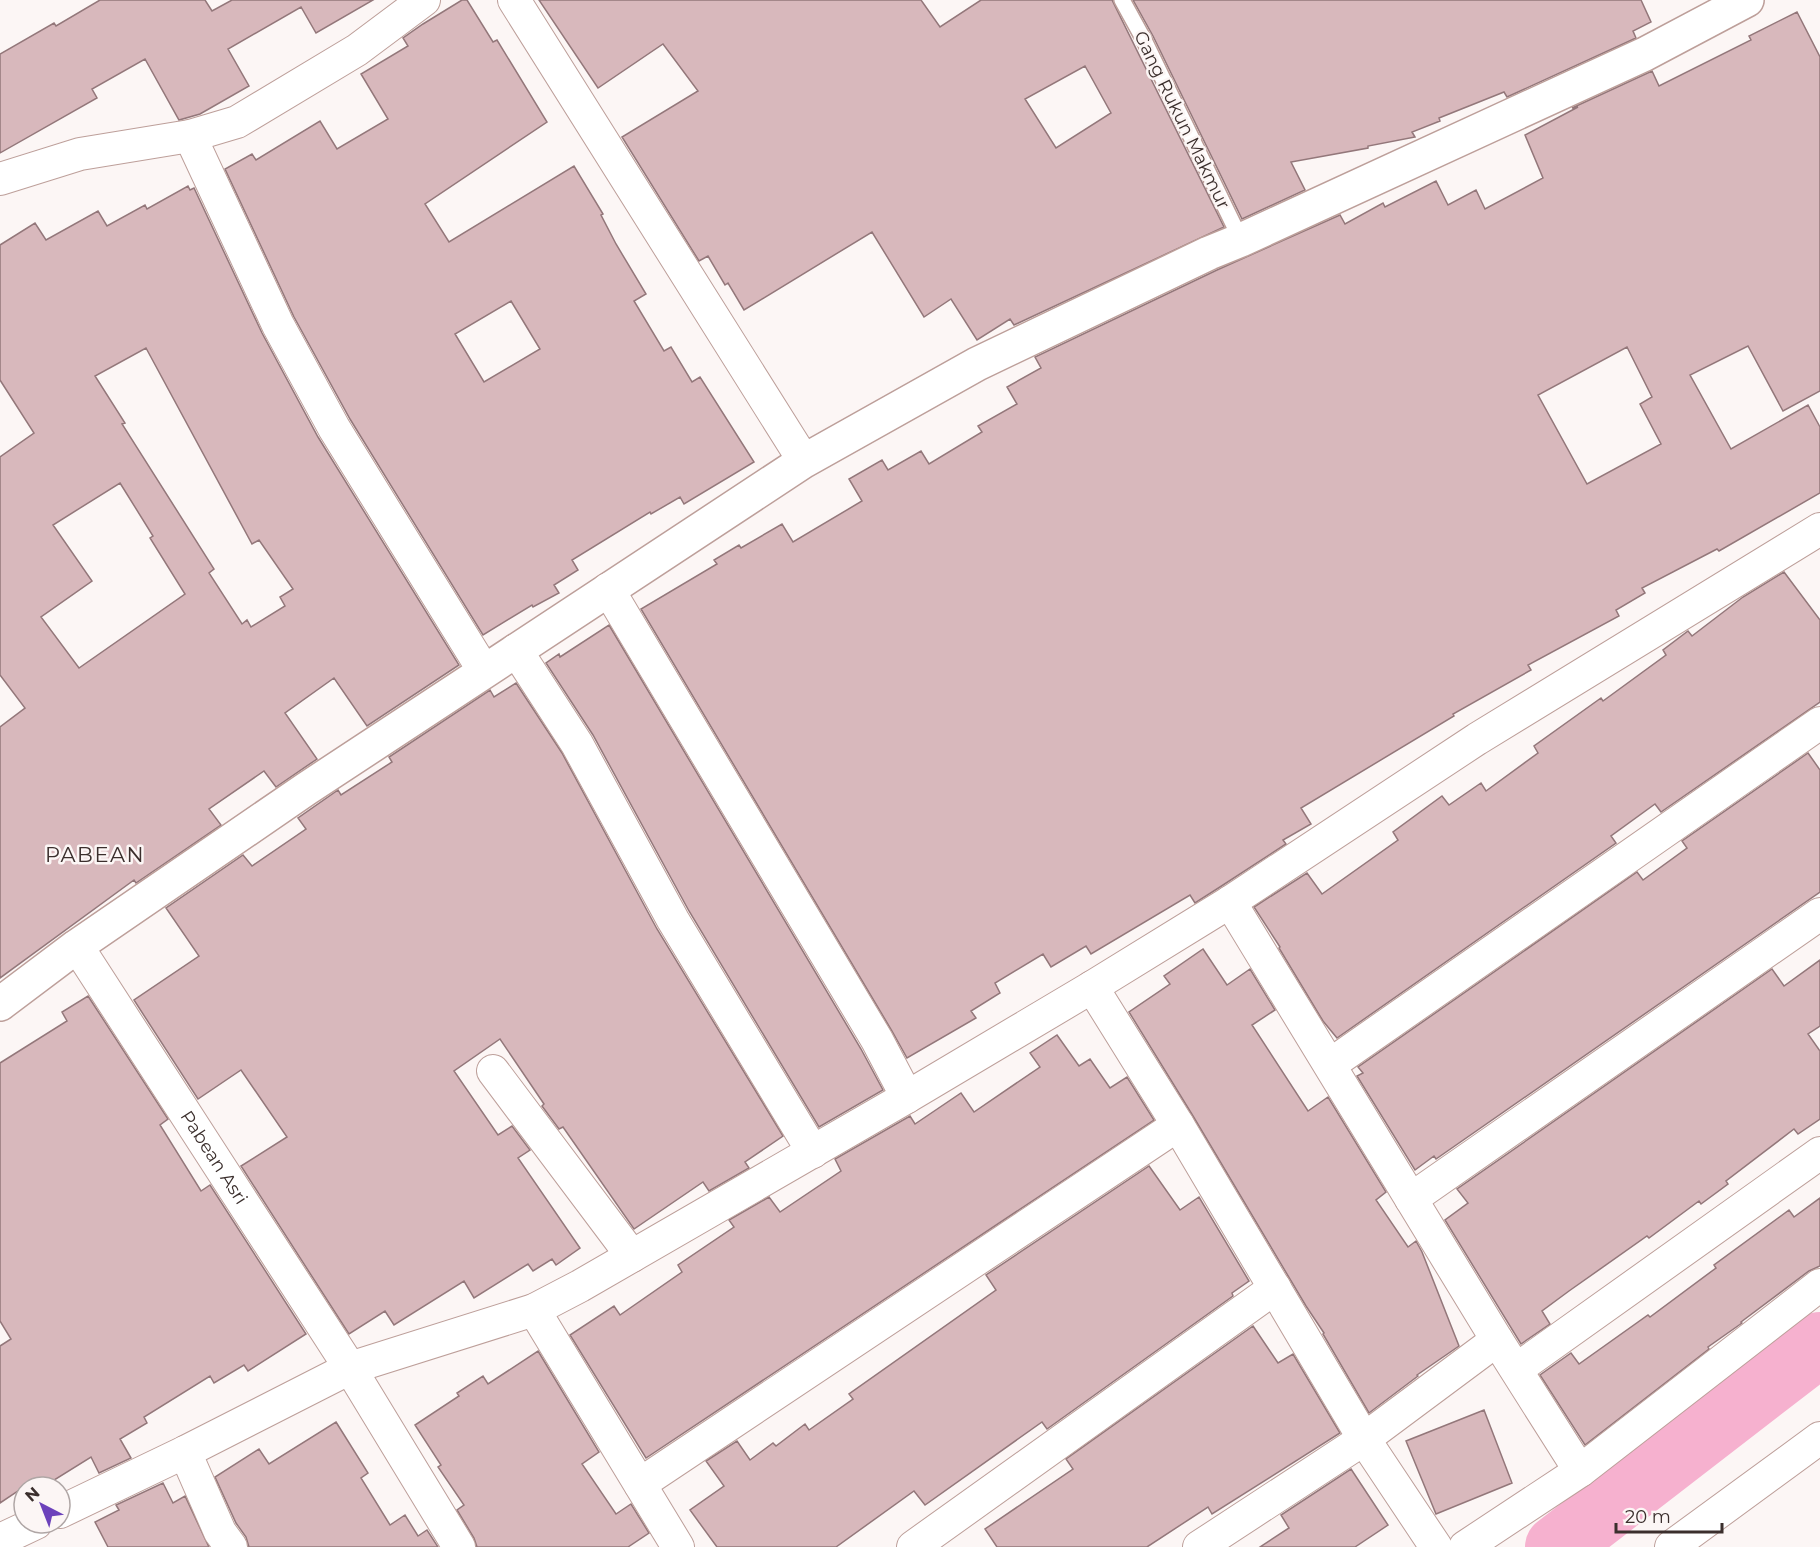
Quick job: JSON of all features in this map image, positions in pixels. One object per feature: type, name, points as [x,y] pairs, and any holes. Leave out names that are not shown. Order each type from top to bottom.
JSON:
[{"type":"street","points":[[0,179],[80,154],[190,136],[237,122],[357,50],[424,0]]},
{"type":"street","points":[[514,0],[804,461]]},
{"type":"street","points":[[0,1004],[77,946],[306,789],[804,461],[977,364],[1209,253],[1645,54],[1747,0]]},
{"type":"street","points":[[190,136],[278,325],[329,418],[484,671]]},
{"type":"street","points":[[72,1506],[350,1368],[534,1310],[632,1256],[907,1098],[1092,987],[1230,902],[1477,739],[1818,536]]},
{"type":"street","points":[[608,589],[877,1040],[907,1098]]},
{"type":"street","points":[[516,650],[577,744],[673,920],[813,1152]]},
{"type":"street","points":[[1330,1064],[1820,723]]},
{"type":"street","points":[[1230,902],[1497,1340],[1581,1471]]},
{"type":"street","points":[[1411,1199],[1820,914]]},
{"type":"street","name":"Pabean Asri","points":[[77,946],[350,1368],[459,1547]]},
{"type":"street","points":[[1092,987],[1178,1125],[1364,1439],[1436,1547]]},
{"type":"street","points":[[493,1071],[632,1256]]},
{"type":"street","points":[[640,1484],[1178,1125]]},
{"type":"street","points":[[1517,1369],[1820,1152]]},
{"type":"street","points":[[1466,1547],[1581,1471],[1820,1286]]},
{"type":"street","points":[[913,1547],[1275,1288]]},
{"type":"street","points":[[534,1310],[678,1547]]},
{"type":"street","points":[[1199,1547],[1364,1439],[1497,1340]]},
{"type":"street","points":[[1683,1544],[1820,1438]]},
{"type":"street","points":[[185,1452],[216,1542]]},
{"type":"lane","name":"Gang Rukun Makmur","points":[[1122,0],[1144,40],[1240,240]]},
{"type":"building","points":[[100,0],[205,0],[212,11],[232,0],[373,0],[316,33],[301,7],[228,49],[249,86],[200,114],[179,120],[145,59],[92,89],[97,98],[0,153],[0,54],[54,23],[56,26]]},
{"type":"building","points":[[462,0],[467,0],[493,42],[497,40],[547,122],[425,204],[449,242],[574,166],[646,294],[634,301],[664,351],[671,347],[692,382],[700,377],[754,462],[684,504],[680,497],[651,514],[650,512],[572,560],[578,570],[554,585],[559,593],[533,607],[532,605],[483,635],[350,419],[294,317],[225,169],[252,154],[256,160],[320,121],[337,149],[388,119],[361,74],[408,46],[403,38]],"holes":[[[511,301],[540,349],[484,382],[455,334]]]},
{"type":"building","points":[[539,0],[921,0],[940,27],[981,0],[1112,0],[1224,227],[1014,325],[1010,319],[977,340],[951,299],[924,317],[872,232],[744,310],[728,283],[725,285],[708,256],[699,261],[622,137],[698,91],[663,44],[598,88]],"holes":[[[1085,66],[1111,113],[1056,148],[1025,99]]]},
{"type":"building","points":[[1133,0],[1641,0],[1651,22],[1633,31],[1636,38],[1507,97],[1504,92],[1439,118],[1440,121],[1412,132],[1415,137],[1291,162],[1305,190],[1242,219],[1153,36]]},
{"type":"building","points":[[1797,12],[1820,57],[1820,391],[1783,411],[1748,346],[1690,375],[1731,449],[1808,405],[1820,427],[1820,493],[1719,551],[1717,549],[1642,588],[1645,593],[1616,610],[1619,616],[1528,665],[1531,670],[1453,714],[1454,716],[1301,808],[1311,824],[1283,840],[1286,844],[1195,903],[1190,895],[1091,954],[1086,946],[1051,967],[1043,954],[995,983],[1000,993],[971,1011],[976,1018],[907,1058],[641,609],[717,564],[714,560],[739,545],[741,548],[782,524],[793,542],[862,501],[849,479],[882,460],[888,470],[921,451],[929,464],[982,432],[978,426],[1017,404],[1007,387],[1041,368],[1035,357],[1217,270],[1340,215],[1345,224],[1383,203],[1385,207],[1436,181],[1448,205],[1476,190],[1485,209],[1543,178],[1525,135],[1578,107],[1572,108],[1652,71],[1659,86],[1751,40],[1749,36]],"holes":[[[1627,347],[1652,397],[1640,404],[1661,444],[1587,484],[1538,395]]]},
{"type":"building","points":[[188,186],[190,190],[194,188],[262,333],[318,437],[459,665],[367,726],[334,678],[285,713],[317,759],[276,787],[264,771],[209,809],[221,825],[136,883],[134,880],[0,978],[0,727],[25,708],[0,675],[0,457],[34,433],[0,380],[0,245],[35,223],[46,240],[98,211],[107,226],[145,205],[147,209]],"holes":[[[146,348],[252,544],[259,540],[293,589],[280,597],[285,606],[251,627],[247,620],[242,624],[209,573],[214,569],[122,424],[125,423],[95,376]],[[120,483],[153,536],[150,538],[185,594],[79,668],[41,617],[92,581],[53,525]]]},
{"type":"building","points":[[1784,572],[1820,620],[1820,702],[1661,812],[1655,804],[1611,836],[1616,843],[1337,1038],[1323,1021],[1254,907],[1307,873],[1322,894],[1398,840],[1393,832],[1442,796],[1449,805],[1481,783],[1486,791],[1538,753],[1534,746],[1601,698],[1603,701],[1666,655],[1663,650],[1688,631],[1692,636],[1743,597]]},
{"type":"building","points":[[609,625],[861,1049],[883,1090],[819,1127],[689,911],[593,735],[546,663],[559,654],[560,657]]},
{"type":"building","points":[[516,683],[562,753],[657,929],[783,1136],[745,1162],[749,1168],[709,1191],[703,1182],[634,1229],[563,1127],[559,1129],[542,1106],[544,1104],[500,1039],[454,1071],[498,1135],[512,1126],[530,1150],[518,1158],[580,1248],[556,1265],[552,1259],[533,1271],[528,1264],[474,1298],[464,1281],[394,1325],[385,1311],[349,1334],[241,1166],[287,1137],[241,1070],[198,1099],[134,1000],[199,956],[166,908],[243,855],[252,866],[306,829],[298,818],[338,790],[341,795],[392,762],[389,757],[490,690],[494,697]]},
{"type":"building","points":[[1808,753],[1820,770],[1820,892],[1436,1159],[1434,1156],[1415,1170],[1357,1076],[1363,1073],[1358,1067],[1637,872],[1643,880],[1687,848],[1682,841]]},
{"type":"building","points":[[1203,949],[1227,985],[1250,969],[1275,1010],[1252,1025],[1308,1111],[1328,1097],[1386,1192],[1376,1200],[1408,1247],[1416,1241],[1422,1252],[1459,1346],[1417,1375],[1369,1413],[1324,1333],[1129,1012],[1170,984],[1164,976]]},
{"type":"building","points":[[1820,960],[1820,1026],[1808,1034],[1820,1051],[1820,1119],[1798,1134],[1794,1129],[1726,1181],[1728,1184],[1701,1204],[1699,1201],[1542,1311],[1550,1324],[1521,1344],[1445,1220],[1468,1203],[1457,1189],[1772,969],[1784,986]]},
{"type":"building","points":[[88,996],[168,1119],[160,1125],[201,1191],[210,1185],[306,1334],[248,1371],[244,1365],[214,1383],[210,1376],[144,1417],[147,1423],[120,1439],[131,1458],[99,1473],[91,1457],[62,1475],[12,1475],[12,1495],[0,1503],[0,1346],[11,1339],[0,1321],[0,1063],[67,1021],[62,1012]]},
{"type":"building","points":[[1057,1035],[1079,1066],[1090,1059],[1110,1088],[1127,1077],[1154,1120],[646,1458],[570,1335],[614,1306],[620,1315],[682,1272],[678,1265],[734,1227],[729,1220],[769,1197],[780,1212],[841,1171],[835,1159],[910,1116],[915,1124],[961,1093],[974,1112],[1040,1067],[1030,1053]]},
{"type":"building","points":[[1149,1166],[1180,1210],[1199,1197],[1249,1281],[1232,1293],[1233,1296],[1047,1429],[1042,1422],[925,1505],[914,1491],[836,1547],[717,1547],[690,1510],[724,1486],[706,1461],[737,1441],[750,1460],[773,1443],[776,1446],[805,1424],[809,1430],[853,1399],[849,1394],[996,1290],[986,1275]]},
{"type":"building","points":[[1820,1198],[1820,1266],[1809,1271],[1708,1347],[1709,1349],[1585,1445],[1540,1375],[1571,1353],[1579,1364],[1648,1315],[1650,1317],[1716,1268],[1714,1265],[1789,1210],[1794,1217]]},
{"type":"building","points":[[1253,1326],[1278,1363],[1293,1354],[1340,1433],[1212,1514],[1208,1507],[1147,1547],[997,1547],[985,1529],[1073,1469],[1066,1459]]},
{"type":"building","points":[[538,1351],[599,1452],[582,1464],[616,1514],[631,1504],[649,1533],[628,1547],[477,1547],[457,1510],[464,1505],[438,1467],[441,1465],[415,1425],[459,1396],[457,1393],[483,1376],[488,1384]]},
{"type":"building","points":[[1484,1410],[1512,1483],[1436,1514],[1406,1441]]},
{"type":"building","points":[[336,1422],[368,1473],[361,1478],[390,1525],[405,1515],[418,1536],[427,1530],[438,1547],[249,1547],[215,1477],[259,1449],[269,1464]]},
{"type":"building","points":[[1351,1469],[1388,1525],[1355,1547],[1260,1547],[1289,1528],[1281,1515]]},
{"type":"building","points":[[163,1483],[173,1503],[185,1496],[209,1547],[108,1547],[95,1522],[119,1510],[116,1505]]},
{"type":"waterway","points":[[1557,1547],[1820,1344]]},
{"type":"district","name":"PABEAN","points":[[95,855]]}]
